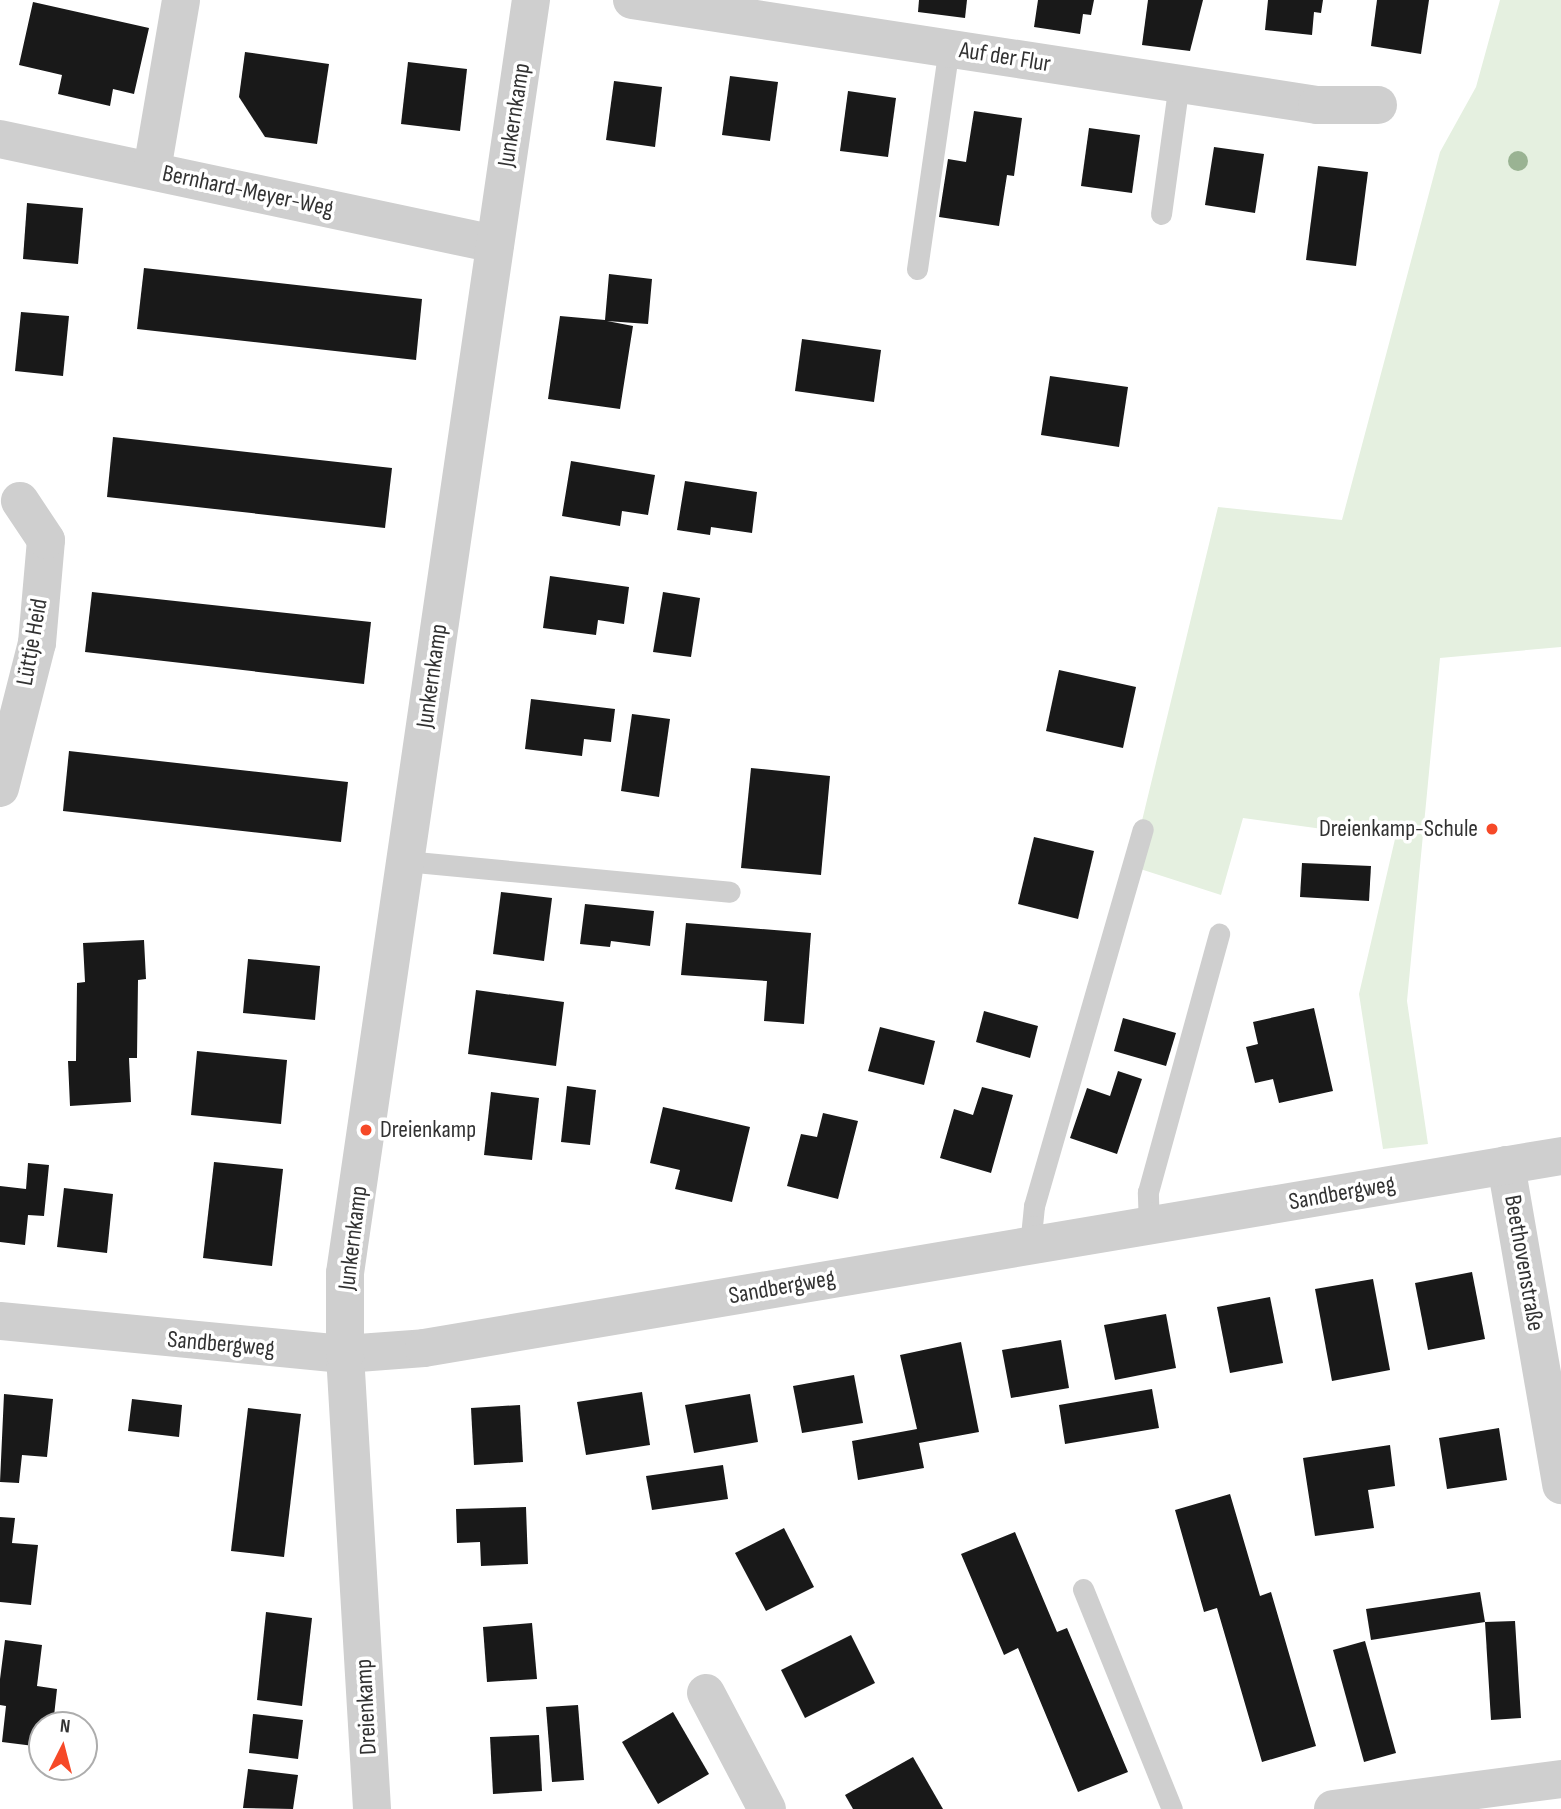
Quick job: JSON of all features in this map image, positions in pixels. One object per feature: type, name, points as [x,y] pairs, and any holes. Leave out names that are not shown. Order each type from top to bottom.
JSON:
[{"type":"street","points":[[152,170],[181,0]]},
{"type":"street","name":"Junkernkamp","points":[[345,1354],[345,1273],[531,0]]},
{"type":"street","name":"Auf der Flur","points":[[632,0],[1317,104],[1378,105]]},
{"type":"street","name":"Bernhard-Meyer-Weg","points":[[0,139],[495,244]]},
{"type":"street","name":"Lüttje Heid","points":[[0,789],[37,643],[46,540],[20,501]]},
{"type":"street","name":"Sandbergweg","points":[[0,1321],[345,1354],[424,1348],[1561,1156]]},
{"type":"street","name":"Beethovenstraße","points":[[1506,1165],[1558,1434],[1561,1485]]},
{"type":"street","name":"Dreienkamp","points":[[345,1354],[372,1809]]},
{"type":"street","points":[[706,1693],[767,1809]]},
{"type":"street","points":[[1334,1809],[1442,1802],[1561,1779]]},
{"type":"lane","points":[[917,269],[949,48]]},
{"type":"lane","points":[[1161,214],[1179,83]]},
{"type":"lane","points":[[1030,1245],[1034,1206],[1143,829]]},
{"type":"lane","points":[[405,861],[730,892]]},
{"type":"lane","points":[[1149,1226],[1148,1192],[1219,934]]},
{"type":"lane","points":[[1083,1589],[1172,1809]]},
{"type":"green space","points":[[1500,0],[1561,0],[1561,647],[1440,658],[1407,1001],[1428,1144],[1383,1149],[1359,994],[1395,839],[1243,818],[1221,895],[1131,866],[1218,507],[1342,520],[1440,152],[1476,87]]},
{"type":"building","points":[[919,0],[967,0],[965,18],[918,12]]},
{"type":"building","points":[[1038,0],[1094,0],[1091,15],[1083,14],[1080,34],[1034,27]]},
{"type":"building","points":[[1148,0],[1203,0],[1190,51],[1142,45]]},
{"type":"building","points":[[1268,0],[1323,0],[1321,13],[1314,12],[1312,35],[1265,30]]},
{"type":"building","points":[[1377,0],[1429,0],[1421,54],[1371,46]]},
{"type":"building","points":[[33,2],[149,28],[134,94],[113,89],[110,106],[58,94],[62,75],[19,65]]},
{"type":"building","points":[[245,52],[329,64],[317,144],[265,137],[239,97]]},
{"type":"building","points":[[408,62],[467,69],[460,131],[401,124]]},
{"type":"building","points":[[730,76],[778,82],[770,141],[722,135]]},
{"type":"building","points":[[614,81],[662,87],[655,147],[606,140]]},
{"type":"building","points":[[848,91],[896,98],[888,157],[840,151]]},
{"type":"building","points":[[974,111],[1022,118],[1014,176],[1007,175],[999,226],[939,217],[948,159],[966,162]]},
{"type":"building","points":[[1089,128],[1140,135],[1132,193],[1081,186]]},
{"type":"building","points":[[1214,147],[1264,154],[1255,213],[1205,205]]},
{"type":"building","points":[[1318,166],[1368,172],[1356,266],[1306,260]]},
{"type":"building","points":[[27,203],[83,208],[78,264],[23,259]]},
{"type":"building","points":[[144,268],[422,299],[416,360],[137,329]]},
{"type":"building","points":[[609,274],[652,279],[648,324],[607,321],[633,326],[620,409],[548,399],[560,316],[605,320]]},
{"type":"building","points":[[21,312],[69,316],[63,376],[15,371]]},
{"type":"building","points":[[802,339],[881,350],[874,402],[795,391]]},
{"type":"building","points":[[1050,376],[1128,387],[1119,447],[1041,435]]},
{"type":"building","points":[[113,437],[392,468],[385,528],[107,497]]},
{"type":"building","points":[[571,461],[655,475],[648,515],[622,511],[620,526],[562,516]]},
{"type":"building","points":[[685,481],[757,492],[752,533],[711,527],[710,535],[677,530]]},
{"type":"building","points":[[550,576],[629,587],[624,624],[598,620],[596,635],[543,628]]},
{"type":"building","points":[[92,592],[371,622],[364,684],[85,652]]},
{"type":"building","points":[[663,592],[700,598],[691,657],[653,652]]},
{"type":"building","points":[[1059,670],[1136,687],[1123,748],[1046,731]]},
{"type":"building","points":[[531,699],[615,709],[611,742],[584,739],[582,756],[525,749]]},
{"type":"building","points":[[632,714],[670,719],[659,797],[621,791]]},
{"type":"building","points":[[69,751],[348,782],[341,842],[63,811]]},
{"type":"building","points":[[751,768],[830,776],[821,875],[741,868]]},
{"type":"building","points":[[1034,837],[1094,851],[1078,919],[1018,904]]},
{"type":"building","points":[[1302,863],[1371,866],[1369,901],[1300,897]]},
{"type":"building","points":[[501,892],[552,898],[544,961],[493,954]]},
{"type":"building","points":[[585,904],[654,911],[650,946],[611,941],[610,947],[580,944]]},
{"type":"building","points":[[686,923],[811,933],[804,1024],[764,1021],[767,981],[681,975]]},
{"type":"building","points":[[144,940],[146,979],[138,980],[137,1058],[129,1058],[131,1102],[70,1106],[68,1061],[76,1061],[77,983],[85,982],[83,943]]},
{"type":"building","points":[[248,959],[320,966],[315,1020],[243,1013]]},
{"type":"building","points":[[476,990],[564,1002],[556,1066],[468,1054]]},
{"type":"building","points":[[1314,1008],[1333,1091],[1279,1103],[1273,1079],[1255,1083],[1246,1047],[1258,1044],[1253,1022]]},
{"type":"building","points":[[984,1011],[1038,1026],[1030,1058],[976,1042]]},
{"type":"building","points":[[1123,1018],[1176,1033],[1166,1066],[1114,1051]]},
{"type":"building","points":[[880,1027],[935,1041],[924,1085],[868,1071]]},
{"type":"building","points":[[197,1051],[287,1060],[281,1124],[191,1115]]},
{"type":"building","points":[[1118,1071],[1142,1079],[1117,1154],[1070,1138],[1087,1088],[1110,1096]]},
{"type":"building","points":[[567,1086],[596,1090],[590,1145],[561,1142]]},
{"type":"building","points":[[982,1087],[1013,1095],[991,1173],[940,1158],[954,1109],[973,1115]]},
{"type":"building","points":[[491,1092],[539,1098],[532,1160],[484,1155]]},
{"type":"building","points":[[663,1107],[750,1127],[732,1202],[675,1189],[680,1170],[650,1163]]},
{"type":"building","points":[[823,1113],[858,1121],[838,1199],[787,1186],[801,1134],[817,1137]]},
{"type":"building","points":[[214,1162],[283,1169],[272,1266],[203,1258]]},
{"type":"building","points":[[28,1163],[49,1165],[44,1216],[28,1215],[25,1245],[0,1242],[0,1186],[26,1189]]},
{"type":"building","points":[[64,1188],[113,1194],[107,1253],[57,1247]]},
{"type":"building","points":[[1472,1272],[1485,1339],[1428,1350],[1415,1283]]},
{"type":"building","points":[[1373,1279],[1390,1370],[1332,1381],[1315,1289]]},
{"type":"building","points":[[1270,1297],[1283,1363],[1230,1373],[1217,1307]]},
{"type":"building","points":[[1166,1314],[1176,1368],[1115,1380],[1104,1325]]},
{"type":"building","points":[[1061,1340],[1069,1388],[1011,1398],[1002,1350]]},
{"type":"building","points":[[961,1342],[979,1432],[919,1443],[924,1468],[858,1480],[852,1441],[917,1429],[900,1355]]},
{"type":"building","points":[[854,1375],[863,1423],[802,1433],[793,1386]]},
{"type":"building","points":[[1152,1389],[1159,1428],[1065,1444],[1059,1405]]},
{"type":"building","points":[[642,1392],[650,1445],[586,1455],[577,1402]]},
{"type":"building","points":[[4,1394],[53,1399],[47,1457],[22,1455],[19,1483],[0,1482]]},
{"type":"building","points":[[750,1394],[758,1442],[694,1453],[685,1405]]},
{"type":"building","points":[[132,1399],[182,1405],[179,1437],[128,1431]]},
{"type":"building","points":[[520,1405],[523,1462],[474,1465],[471,1408]]},
{"type":"building","points":[[248,1408],[301,1414],[284,1557],[231,1551]]},
{"type":"building","points":[[1499,1428],[1507,1480],[1447,1489],[1439,1438]]},
{"type":"building","points":[[1390,1445],[1395,1486],[1368,1490],[1374,1528],[1315,1536],[1303,1458]]},
{"type":"building","points":[[723,1465],[728,1499],[652,1510],[646,1476]]},
{"type":"building","points":[[1230,1494],[1260,1596],[1271,1592],[1316,1746],[1262,1762],[1217,1608],[1204,1612],[1175,1510]]},
{"type":"building","points":[[526,1507],[528,1564],[481,1566],[480,1542],[457,1543],[456,1509]]},
{"type":"building","points":[[0,1517],[15,1518],[12,1543],[38,1545],[31,1605],[0,1602]]},
{"type":"building","points":[[784,1528],[814,1587],[766,1611],[735,1553]]},
{"type":"building","points":[[1015,1532],[1057,1632],[1067,1628],[1128,1772],[1078,1792],[1018,1648],[1004,1655],[961,1554]]},
{"type":"building","points":[[1480,1592],[1485,1622],[1371,1640],[1366,1609]]},
{"type":"building","points":[[266,1612],[312,1618],[302,1706],[257,1700]]},
{"type":"building","points":[[1515,1621],[1521,1718],[1491,1720],[1485,1622]]},
{"type":"building","points":[[532,1623],[537,1679],[487,1682],[483,1627]]},
{"type":"building","points":[[851,1635],[875,1683],[805,1718],[781,1670]]},
{"type":"building","points":[[5,1640],[42,1645],[37,1686],[57,1689],[55,1711],[28,1711],[28,1745],[2,1742],[6,1706],[0,1705]]},
{"type":"building","points":[[1365,1641],[1396,1753],[1364,1762],[1333,1650]]},
{"type":"building","points":[[578,1705],[584,1780],[552,1782],[546,1707]]},
{"type":"building","points":[[673,1712],[709,1774],[658,1804],[622,1742]]},
{"type":"building","points":[[253,1714],[303,1720],[298,1759],[249,1753]]},
{"type":"building","points":[[539,1735],[542,1791],[493,1794],[490,1737]]},
{"type":"building","points":[[913,1757],[943,1809],[853,1809],[845,1795]]},
{"type":"building","points":[[248,1769],[298,1775],[293,1809],[243,1808]]},
{"type":"place","name":"Dreienkamp-Schule","points":[[1492,829]]},
{"type":"place","name":"Dreienkamp","points":[[366,1130]]}]
